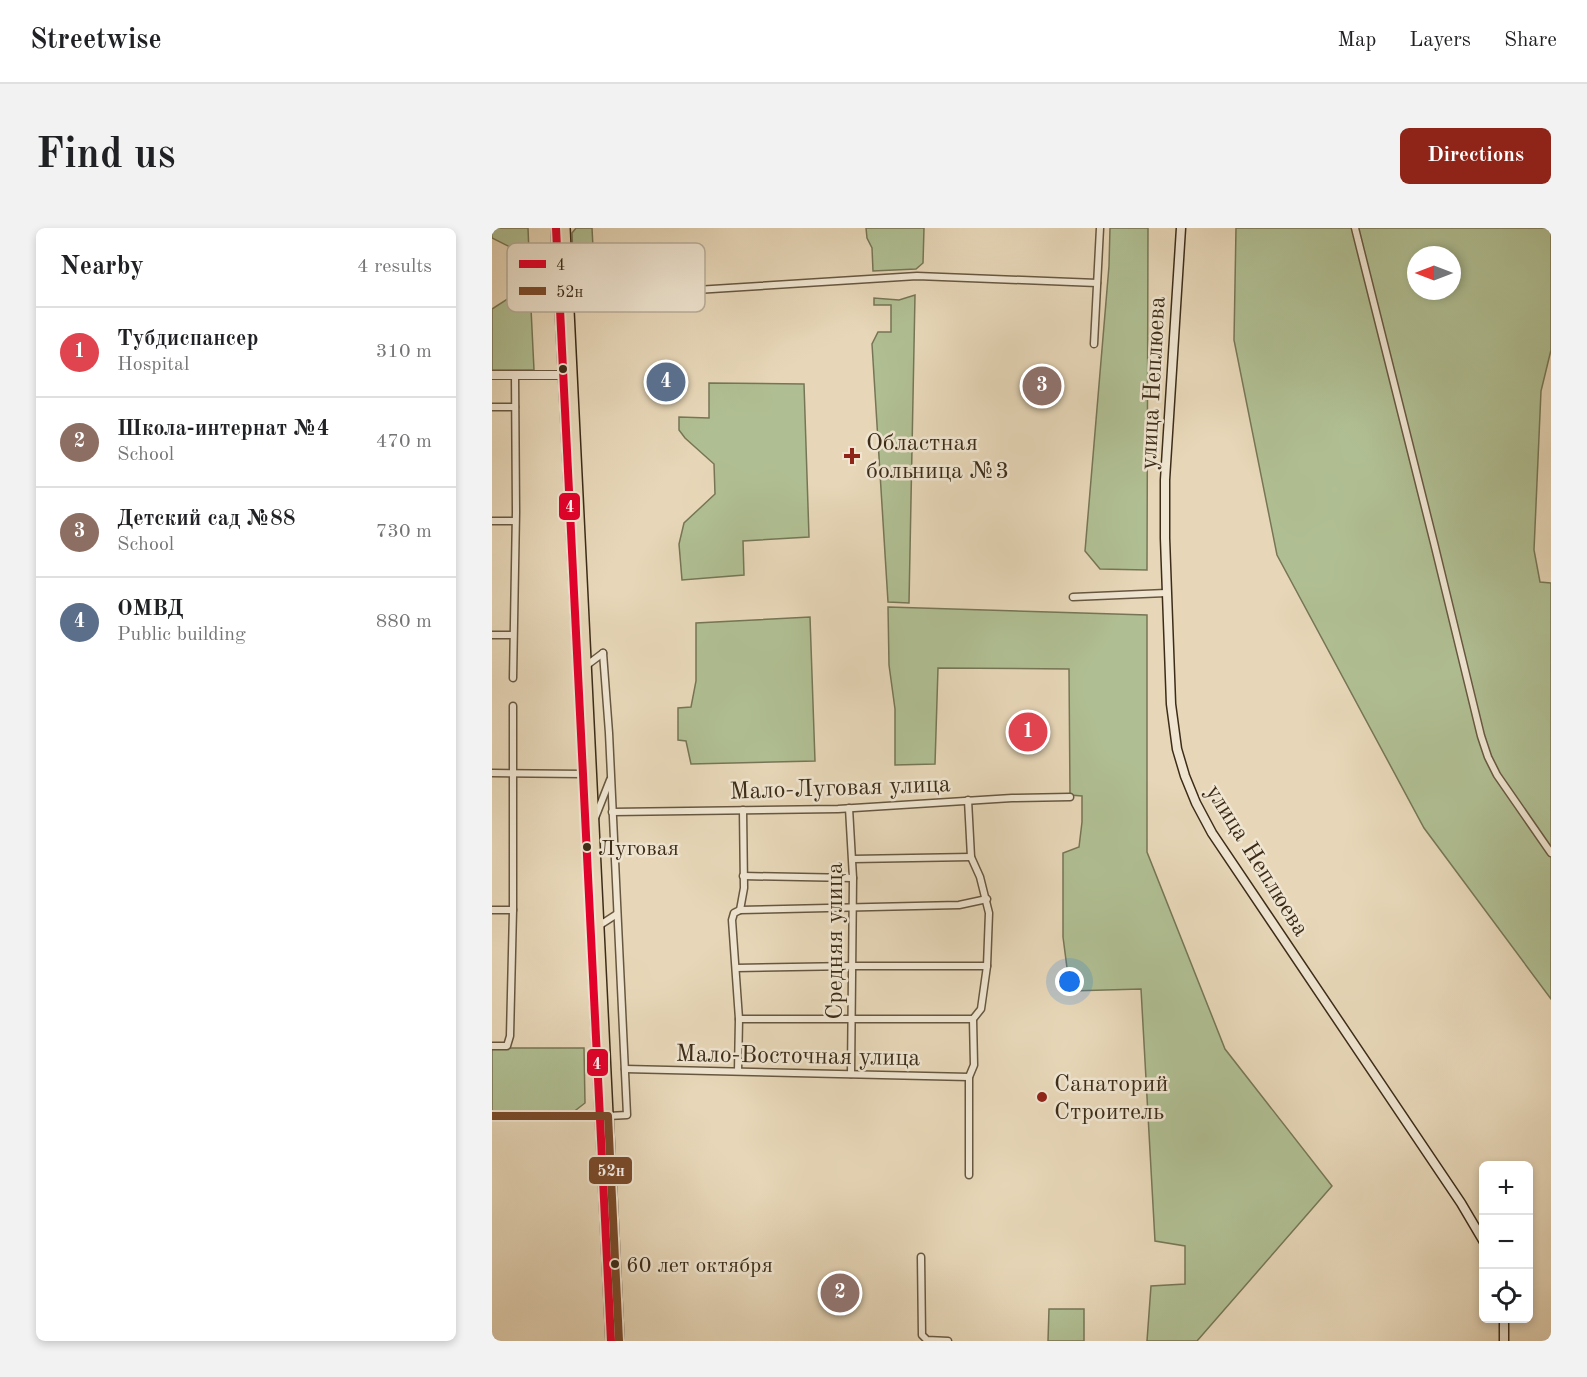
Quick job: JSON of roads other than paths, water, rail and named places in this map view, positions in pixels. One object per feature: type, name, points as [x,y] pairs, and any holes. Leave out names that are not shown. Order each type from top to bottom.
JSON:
[{"type":"main road","points":[[556,228],[558,243]]},
{"type":"main road","points":[[565,228],[565,243]]},
{"type":"main road","name":"улица Неплюева","points":[[1181,228],[1166,480],[1165,538],[1172,721],[1181,762],[1196,803],[1212,833],[1479,1233]]},
{"type":"main road","points":[[565,312],[584,774],[619,1341]]},
{"type":"main road","points":[[568,375],[587,665],[600,925],[611,1341]]},
{"type":"main road","points":[[492,1116],[604,1116]]},
{"type":"main road","points":[[1504,1323],[1504,1341]]},
{"type":"street","points":[[1094,344],[1100,228]]},
{"type":"street","points":[[1355,228],[1480,736],[1497,775],[1551,853]]},
{"type":"street","points":[[705,290],[917,276],[1097,282]]},
{"type":"street","points":[[492,375],[568,375]]},
{"type":"street","points":[[513,678],[515,375]]},
{"type":"street","points":[[492,407],[515,407]]},
{"type":"street","points":[[492,521],[515,521]]},
{"type":"street","points":[[1073,597],[1166,593]]},
{"type":"street","points":[[492,635],[513,635]]},
{"type":"street","points":[[587,665],[603,653],[627,1115],[604,1116]]},
{"type":"street","points":[[492,1046],[508,1044],[510,1036],[513,910],[513,706]]},
{"type":"street","points":[[492,773],[584,774]]},
{"type":"street","points":[[594,818],[610,779]]},
{"type":"street","name":"Мало-Луговая улица","points":[[612,812],[849,808],[968,800],[1070,797]]},
{"type":"street","points":[[968,800],[971,857],[980,875],[989,913],[987,966],[981,1009],[973,1019],[974,1065],[969,1077],[969,1175]]},
{"type":"street","name":"Средняя улица","points":[[849,808],[853,859],[852,1074]]},
{"type":"street","points":[[740,910],[744,888],[743,810]]},
{"type":"street","points":[[853,859],[971,857]]},
{"type":"street","points":[[743,876],[853,878]]},
{"type":"street","points":[[738,1071],[739,1019],[732,920],[734,913],[740,910],[959,905],[987,899]]},
{"type":"street","points":[[492,910],[513,910]]},
{"type":"street","points":[[600,925],[617,914]]},
{"type":"street","points":[[736,968],[987,966]]},
{"type":"street","points":[[739,1019],[973,1019]]},
{"type":"street","name":"Мало-Восточная улица","points":[[625,1069],[969,1077]]},
{"type":"street","points":[[921,1257],[922,1335],[927,1340],[948,1341]]},
{"type":"place","name":"ОМВД","points":[[666,382]]},
{"type":"place","name":"Детский сад №88","points":[[1042,386]]},
{"type":"place","name":"Областная больница №3","points":[[852,456]]},
{"type":"place","name":"Тубдиспансер","points":[[1028,732]]},
{"type":"place","name":"Луговая","points":[[587,847]]},
{"type":"place","name":"Санаторий Строитель","points":[[1042,1097]]},
{"type":"place","name":"60 лет октября","points":[[615,1264]]},
{"type":"place","name":"Школа-интернат №4","points":[[840,1293]]}]
